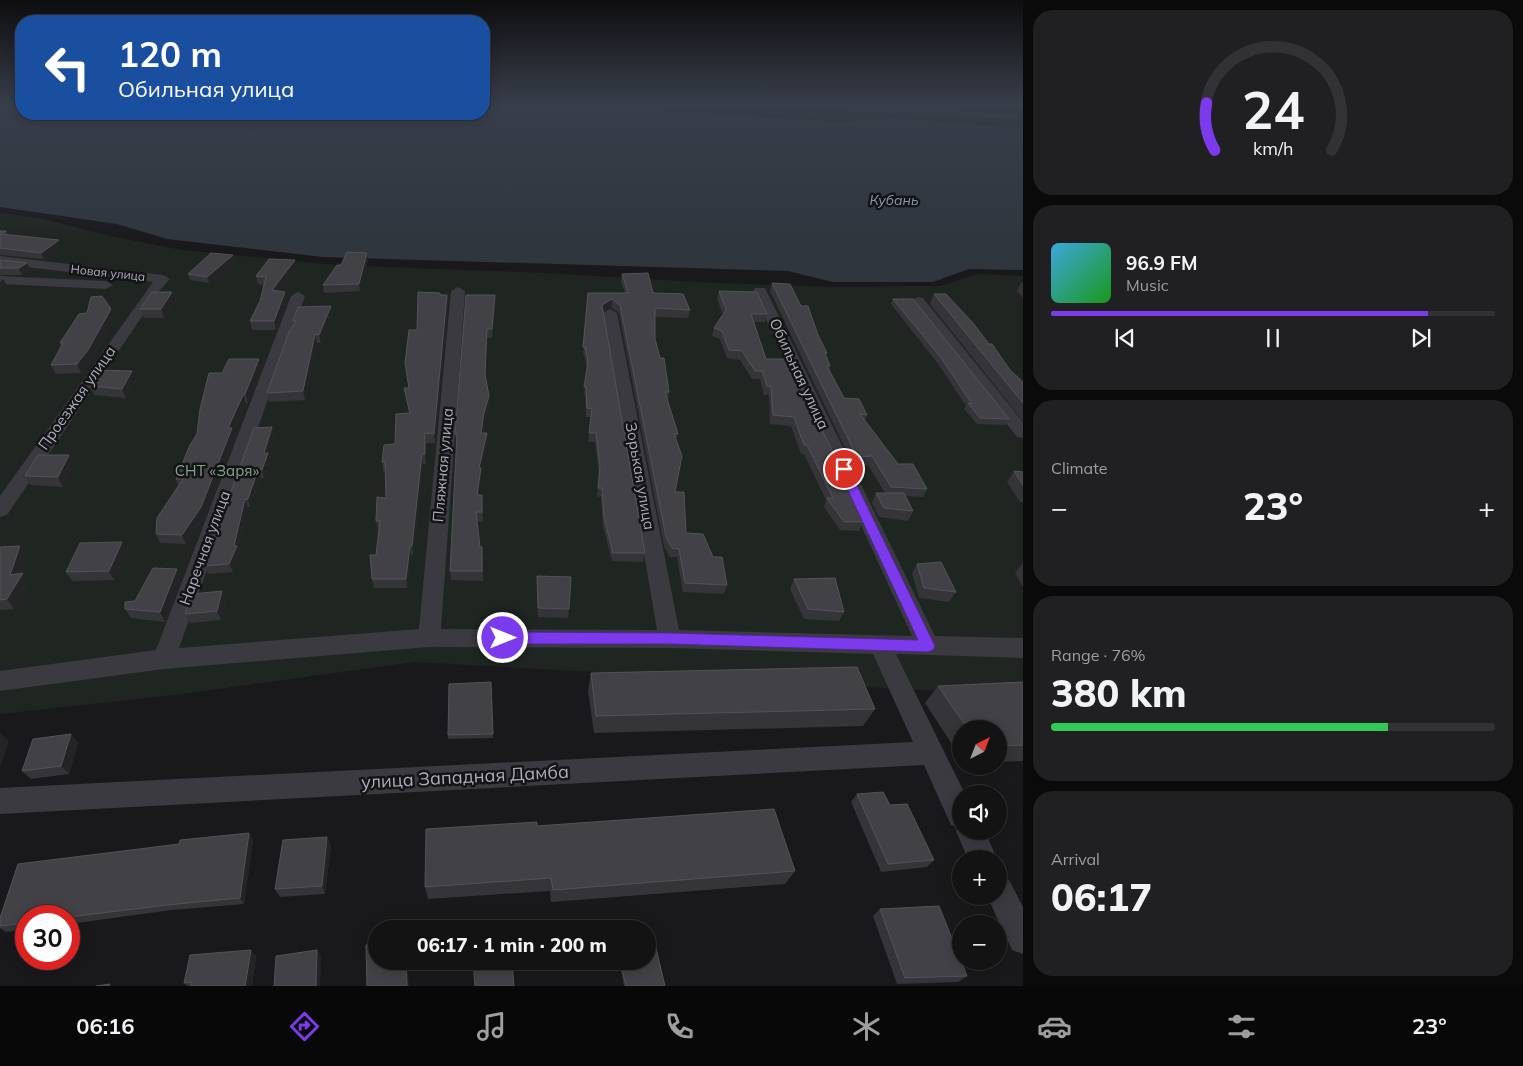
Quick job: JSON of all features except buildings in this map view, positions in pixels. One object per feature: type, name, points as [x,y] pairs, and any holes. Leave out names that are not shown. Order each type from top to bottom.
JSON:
[{"type":"street","name":"Новая улица","points":[[0,260],[159,283]]},
{"type":"street","points":[[0,280],[159,283]]},
{"type":"street","name":"Проезжая улица","points":[[0,510],[159,283]]},
{"type":"street","name":"Пляжная улица","points":[[428,638],[458,291]]},
{"type":"street","name":"Обильная улица","points":[[760,292],[928,646]]},
{"type":"street","name":"Наречная улица","points":[[164,659],[298,296]]},
{"type":"street","points":[[918,301],[1023,433]]},
{"type":"street","name":"Зорькая улица","points":[[610,312],[670,639]]},
{"type":"street","points":[[0,681],[164,659],[428,638],[670,639],[1023,648]]},
{"type":"street","points":[[880,644],[952,796]]},
{"type":"street","name":"улица Западная Дамба","points":[[0,801],[931,753]]},
{"type":"street","points":[[1006,905],[1023,939]]},
{"type":"green space","name":"СНТ «Заря»","points":[[0,213],[44,219],[105,235],[182,250],[336,265],[838,287],[941,286],[977,274],[1023,276],[1023,688],[938,691],[415,662],[174,695],[0,714]]},
{"type":"water","name":"Кубань","points":[[0,151],[1023,151],[1023,270],[969,269],[933,282],[833,282],[788,271],[323,257],[167,239],[117,224],[0,207]]},
{"type":"route","points":[[503,638],[670,639],[928,646],[844,469]]}]
